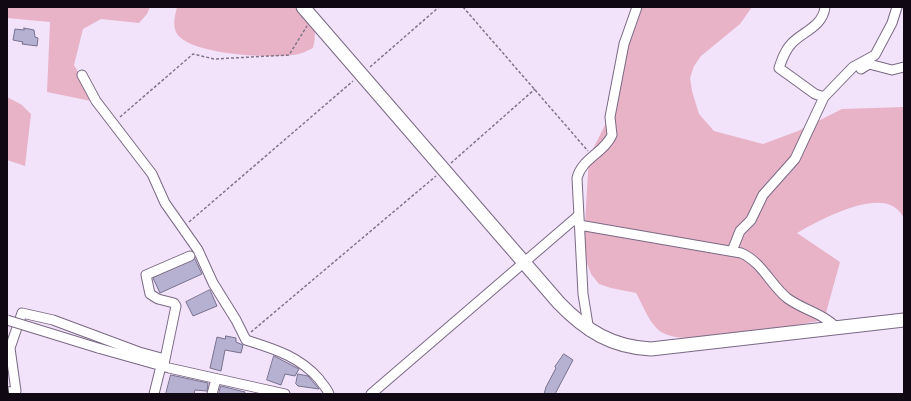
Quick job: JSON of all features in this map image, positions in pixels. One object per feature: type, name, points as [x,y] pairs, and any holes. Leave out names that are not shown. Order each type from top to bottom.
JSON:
[{"type":"street","points":[[303,7],[564,308],[590,331],[617,343],[650,349],[904,320]]},
{"type":"street","points":[[590,331],[583,294],[577,178],[581,167],[612,135],[610,117],[624,44],[636,7]]},
{"type":"street","points":[[824,97],[816,94],[779,68],[786,50],[792,43],[818,23],[824,13],[825,7]]},
{"type":"street","points":[[732,251],[740,231],[751,220],[763,195],[795,159],[824,97],[853,67],[875,55],[892,23],[897,7]]},
{"type":"street","points":[[841,78],[846,80],[869,64],[892,70],[904,67]]},
{"type":"street","points":[[82,75],[96,101],[114,122],[152,174],[165,204],[198,250],[213,283],[246,336],[246,340],[276,349],[298,360],[310,369],[329,394]]},
{"type":"street","points":[[371,394],[524,262],[579,220],[741,253],[753,259],[785,296],[800,306],[824,316],[837,328]]},
{"type":"street","points":[[154,394],[163,364],[176,306],[174,302],[158,299],[150,294],[146,275],[190,256]]},
{"type":"street","points":[[7,392],[16,391],[10,348],[22,314],[53,320],[139,352],[163,364]]},
{"type":"street","points":[[7,320],[98,348],[216,379],[285,394]]},
{"type":"street","points":[[212,394],[216,379]]},
{"type":"path","points":[[182,228],[440,7]]},
{"type":"path","points":[[463,7],[586,148],[591,157]]},
{"type":"path","points":[[114,122],[193,54],[214,59],[289,55],[313,18]]},
{"type":"path","points":[[246,336],[444,169],[535,89]]},
{"type":"shaded area","points":[[7,7],[150,7],[147,14],[139,23],[101,19],[83,29],[74,65],[96,102],[47,92],[50,22],[7,18]]},
{"type":"shaded area","points":[[177,7],[298,7],[313,25],[315,41],[313,48],[295,55],[266,56],[231,54],[214,51],[198,47],[185,41],[177,34],[174,24]]},
{"type":"shaded area","points":[[635,7],[752,7],[740,24],[701,56],[694,66],[690,78],[692,91],[699,114],[714,131],[763,144],[798,131],[842,109],[904,107],[904,219],[896,208],[884,203],[870,203],[837,213],[797,233],[840,262],[824,320],[765,331],[717,337],[676,337],[658,330],[647,315],[636,293],[599,284],[591,274],[587,263],[584,239],[589,157],[610,115]]},
{"type":"shaded area","points":[[7,97],[22,105],[31,114],[25,166],[7,160]]},
{"type":"building","points":[[24,28],[34,30],[35,37],[38,38],[37,46],[22,44],[23,42],[13,40],[15,29],[24,30]]},
{"type":"building","points":[[195,259],[202,274],[160,293],[153,278]]},
{"type":"building","points":[[210,290],[217,306],[193,316],[186,302]]},
{"type":"building","points":[[226,336],[236,338],[236,342],[243,345],[241,353],[225,350],[221,371],[210,368],[217,337],[225,339]]},
{"type":"building","points":[[564,354],[573,360],[555,394],[544,394],[556,368],[555,367]]},
{"type":"building","points":[[274,356],[299,369],[295,376],[285,374],[281,385],[267,380]]},
{"type":"building","points":[[298,374],[308,376],[319,389],[298,386],[296,384]]},
{"type":"building","points":[[171,375],[208,383],[207,391],[195,390],[194,394],[166,394]]},
{"type":"building","points":[[221,386],[245,392],[244,394],[219,394]]},
{"type":"railway","points":[[7,387],[8,394]]}]
